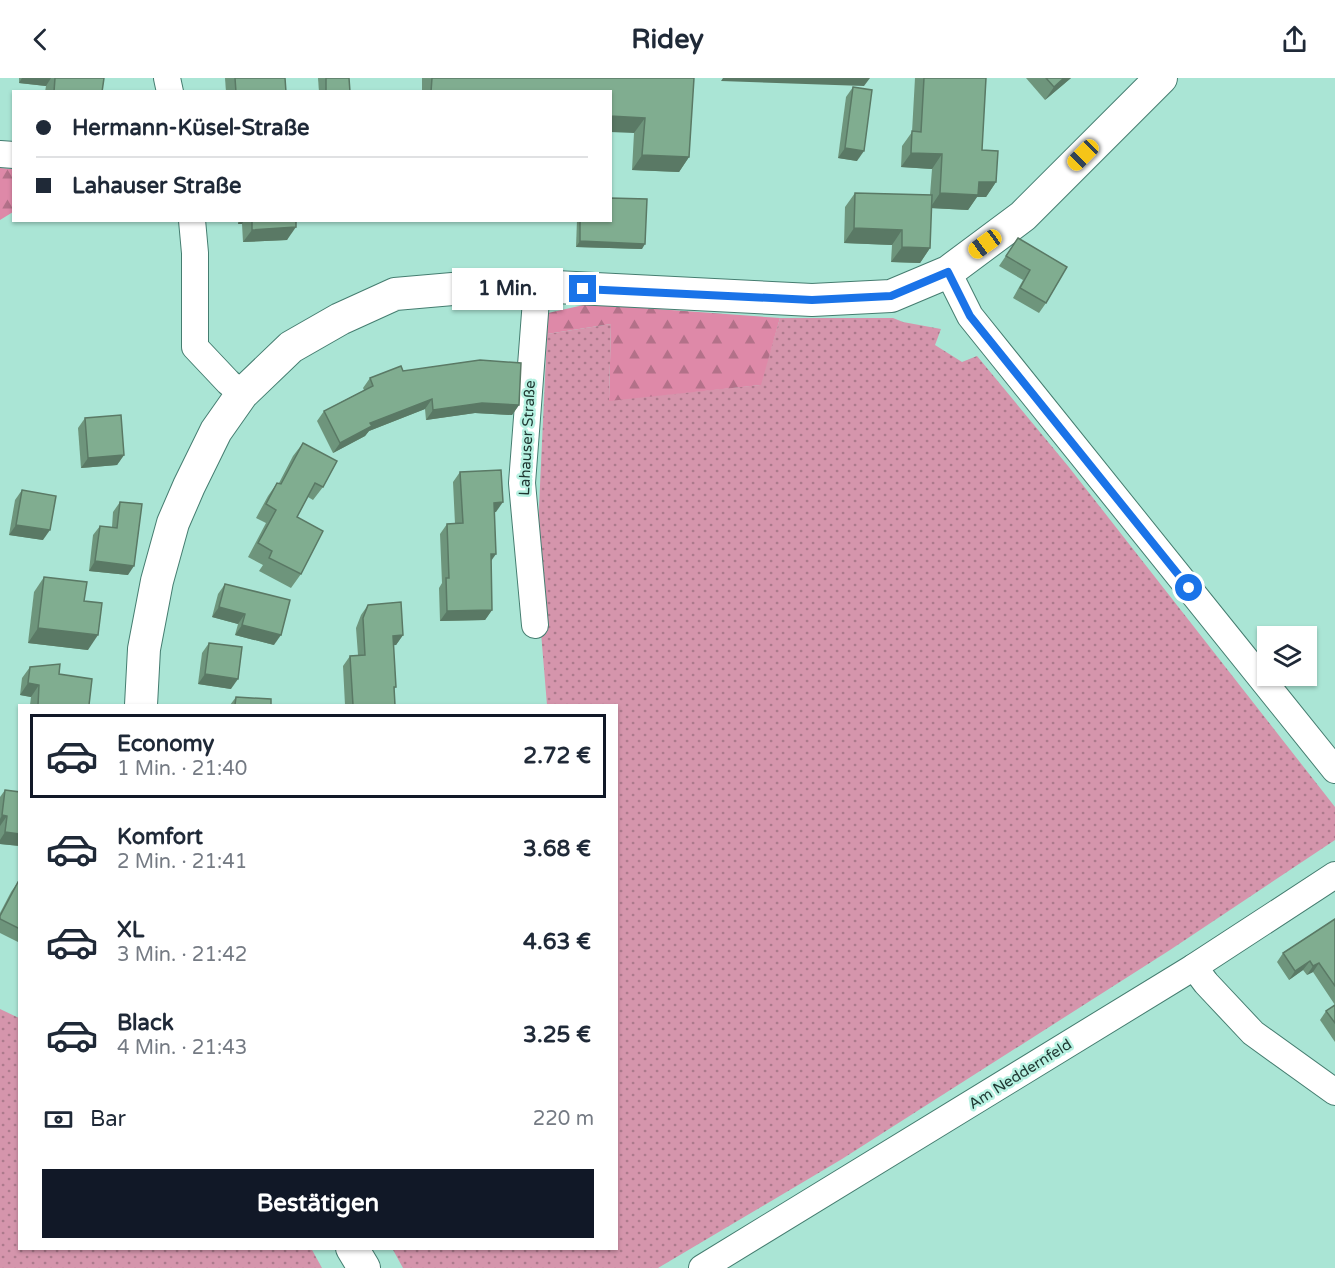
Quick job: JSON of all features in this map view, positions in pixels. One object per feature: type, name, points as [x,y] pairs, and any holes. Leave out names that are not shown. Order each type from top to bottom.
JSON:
[{"type":"street","points":[[141,704],[144,649],[157,581],[173,523],[216,431],[242,394],[291,347],[340,319],[395,294],[487,286],[516,285],[812,300],[891,296],[948,272],[1023,216],[1161,78]]},
{"type":"street","points":[[192,222],[195,253],[195,347],[242,394]]},
{"type":"street","points":[[948,272],[970,316],[1335,770]]},
{"type":"street","name":"Lahauser Straße","points":[[535,625],[522,483],[537,287]]},
{"type":"street","name":"Am Neddernfeld","points":[[702,1268],[1194,967],[1335,875]]},
{"type":"street","points":[[1194,967],[1253,1033],[1335,1092]]},
{"type":"street","points":[[353,1250],[364,1268]]},
{"type":"shaded area","points":[[780,318],[893,318],[941,329],[935,345],[962,362],[977,356],[1068,466],[1335,807],[1335,840],[1170,950],[842,1159],[658,1268],[403,1268],[393,1250],[618,1250],[618,704],[547,704],[536,572],[547,334],[611,324],[609,400],[760,385]]},
{"type":"shaded area","points":[[0,1009],[18,1018],[18,1250],[312,1250],[322,1268],[0,1268]]},
{"type":"green space","points":[[0,168],[12,169],[12,213],[0,220]]},
{"type":"green space","points":[[588,304],[780,318],[761,385],[609,401],[611,324],[547,334],[548,313]]},
{"type":"building","points":[[55,78],[104,78],[102,90],[54,90]]},
{"type":"building","points":[[235,78],[285,78],[286,90],[236,90]]},
{"type":"building","points":[[326,78],[349,78],[350,90],[326,90]]},
{"type":"building","points":[[432,78],[694,78],[689,157],[642,155],[645,118],[612,116],[612,90],[431,90]]},
{"type":"building","points":[[924,78],[986,78],[982,150],[998,151],[996,182],[979,182],[978,195],[940,193],[942,154],[911,153],[912,131],[921,132]]},
{"type":"building","points":[[1046,78],[1064,78],[1054,87]]},
{"type":"building","points":[[853,87],[872,90],[864,151],[845,148]]},
{"type":"building","points":[[855,193],[932,195],[930,248],[902,247],[902,230],[854,228]]},
{"type":"building","points":[[612,198],[647,199],[645,244],[580,241],[580,222],[612,222]]},
{"type":"building","points":[[252,222],[296,222],[296,227],[252,230]]},
{"type":"building","points":[[1018,238],[1067,267],[1046,303],[1020,288],[1030,270],[1006,256]]},
{"type":"building","points":[[480,360],[521,363],[519,405],[482,403],[433,410],[432,399],[370,423],[372,426],[340,443],[324,411],[373,386],[370,378],[401,366],[403,371]]},
{"type":"building","points":[[121,415],[124,455],[88,458],[85,418]]},
{"type":"building","points":[[303,443],[337,461],[323,487],[315,483],[297,517],[323,531],[301,574],[269,558],[272,551],[258,543],[276,510],[266,504],[277,483],[281,484]]},
{"type":"building","points":[[501,470],[503,502],[494,503],[496,554],[491,554],[492,610],[447,611],[446,578],[449,578],[447,524],[463,523],[460,472]]},
{"type":"building","points":[[22,490],[56,496],[50,530],[16,525]]},
{"type":"building","points":[[120,502],[142,504],[134,566],[95,561],[100,526],[117,528]]},
{"type":"building","points":[[44,577],[87,582],[84,601],[102,603],[98,635],[38,628]]},
{"type":"building","points":[[225,584],[290,600],[281,635],[242,625],[245,614],[219,607]]},
{"type":"building","points":[[401,602],[403,635],[393,636],[395,704],[353,704],[350,656],[365,655],[363,618],[368,605]]},
{"type":"building","points":[[209,643],[242,647],[238,679],[205,674]]},
{"type":"building","points":[[60,664],[59,674],[92,679],[89,704],[38,704],[39,685],[28,683],[30,667]]},
{"type":"building","points":[[236,697],[271,699],[271,704],[235,704]]},
{"type":"building","points":[[5,790],[18,792],[18,834],[5,832],[7,816],[2,815]]},
{"type":"building","points":[[18,882],[18,928],[0,919]]},
{"type":"building","points":[[1335,919],[1335,986],[1319,963],[1313,966],[1310,961],[1295,971],[1283,953]]},
{"type":"building","points":[[1335,1005],[1335,1023],[1326,1011]]},
{"type":"route","points":[[583,289],[812,300],[891,296],[948,272],[970,316],[1189,588]]}]
